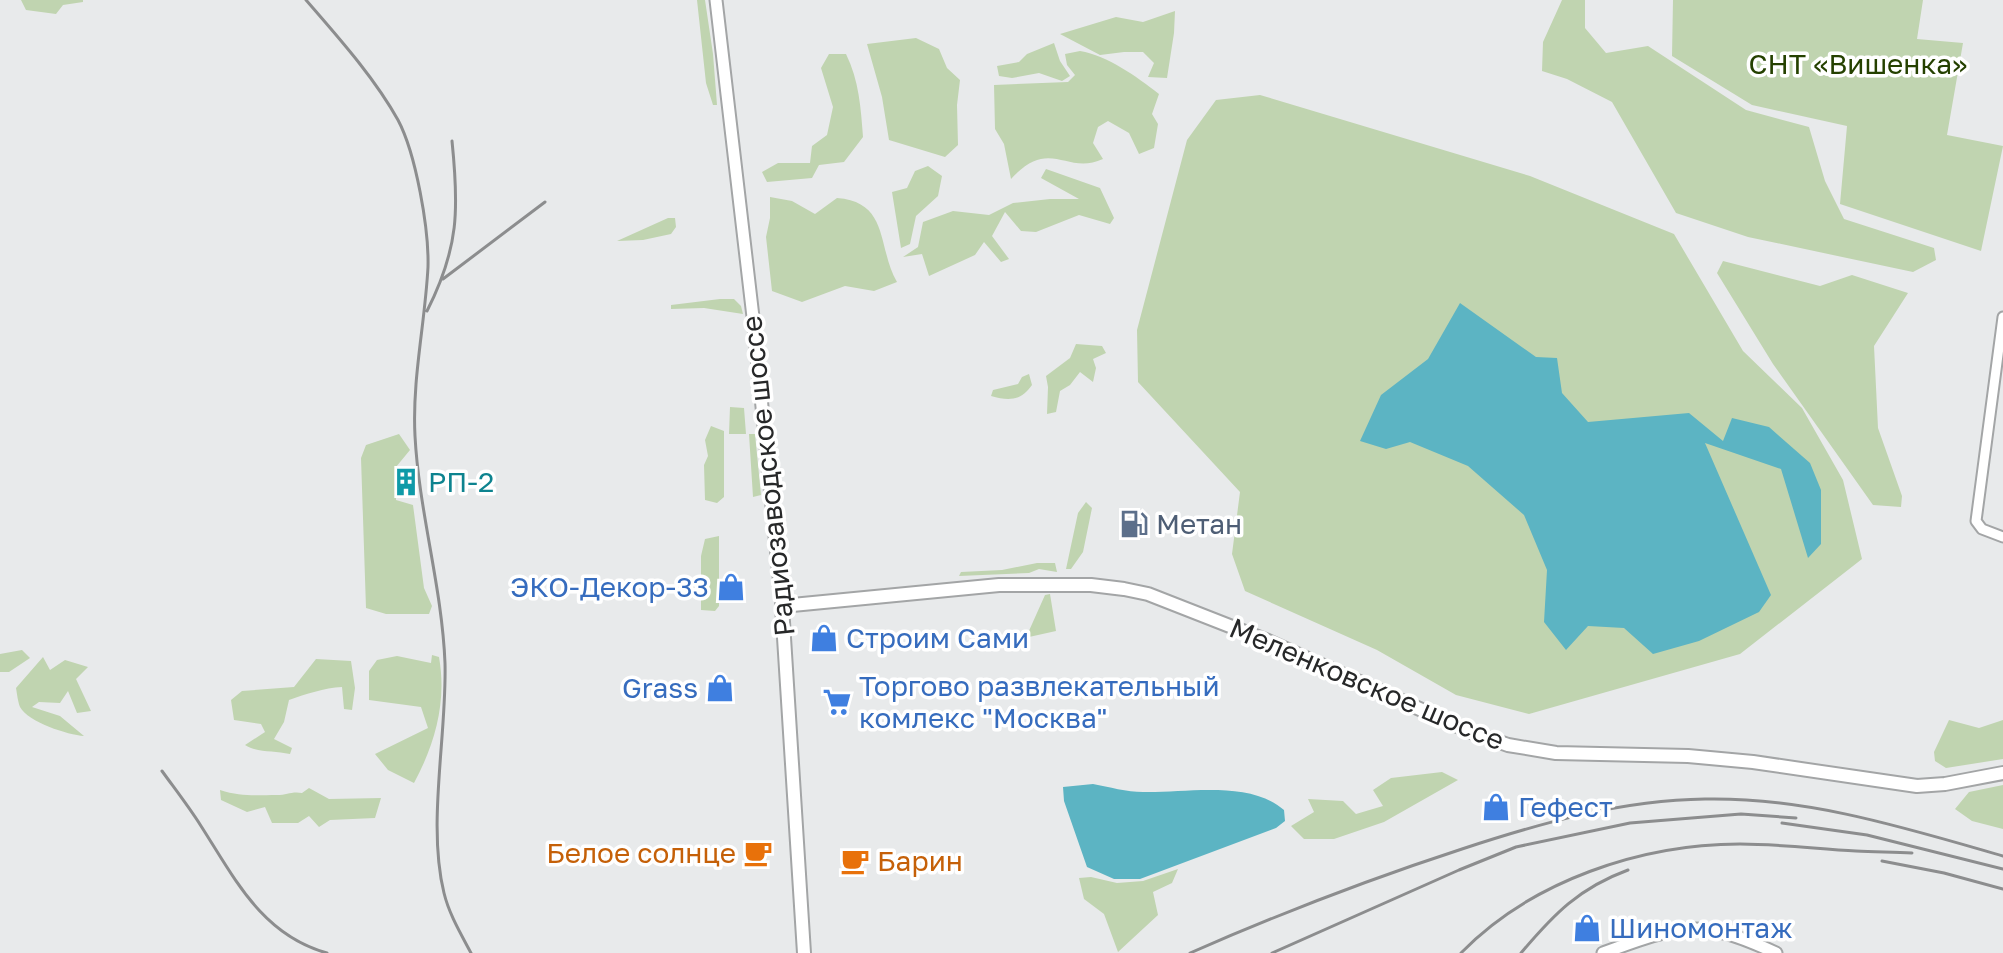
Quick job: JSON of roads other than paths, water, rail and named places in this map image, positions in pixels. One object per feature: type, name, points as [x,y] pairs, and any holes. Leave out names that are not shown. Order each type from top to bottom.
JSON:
[{"type":"main road","name":"Меленковское шоссе","points":[[782,606],[999,585],[1048,583],[1124,589],[1148,594],[1268,641],[1471,732],[1508,745],[1556,753],[1688,756],[1753,762],[1917,786],[2003,773]]},
{"type":"main road","name":"Радиозаводское шоссе","points":[[782,606],[804,953]]},
{"type":"street","name":"Радиозаводское шоссе","points":[[716,0],[782,606]]},
{"type":"street","points":[[2003,317],[1976,521],[1982,529],[2003,537]]},
{"type":"street","points":[[1603,953],[1684,928],[1727,932],[1776,953]]},
{"type":"water","points":[[1460,303],[1536,357],[1557,358],[1562,393],[1588,422],[1689,413],[1723,441],[1732,418],[1769,427],[1810,463],[1821,490],[1821,544],[1808,558],[1781,469],[1705,443],[1771,595],[1759,612],[1699,641],[1653,654],[1624,628],[1588,626],[1566,650],[1544,622],[1547,570],[1524,515],[1468,466],[1410,442],[1386,449],[1360,441],[1381,395],[1428,359]]},
{"type":"water","points":[[1093,784],[1137,792],[1236,791],[1270,801],[1284,810],[1285,821],[1276,828],[1140,879],[1114,879],[1087,867],[1064,801],[1063,787]]},
{"type":"railway","points":[[306,0],[367,73],[398,120],[420,192],[428,267],[415,394],[415,436],[440,606],[445,663],[437,838],[446,901],[471,953]]},
{"type":"railway","points":[[427,311],[445,267],[454,228],[456,187],[452,141]]},
{"type":"railway","points":[[443,279],[545,202]]},
{"type":"railway","points":[[162,771],[252,903],[285,933],[304,945],[327,953]]},
{"type":"railway","points":[[1190,953],[1393,872],[1522,830],[1612,808],[1674,800],[1743,800],[1819,809],[2003,856]]},
{"type":"railway","points":[[1272,953],[1516,847],[1630,823],[1741,814],[1796,818]]},
{"type":"railway","points":[[1782,823],[1867,835],[2003,869]]},
{"type":"railway","points":[[1461,953],[1489,928],[1554,887],[1590,872],[1664,851],[1740,844],[1912,853]]},
{"type":"railway","points":[[1882,861],[2003,889]]},
{"type":"railway","points":[[1521,953],[1568,904],[1595,885],[1628,870]]},
{"type":"place","name":"РП-2","points":[[406,482]]},
{"type":"place","name":"Метан","points":[[1134,524]]},
{"type":"place","name":"ЭКО-Декор-33","points":[[731,587]]},
{"type":"place","name":"Строим Сами","points":[[824,638]]},
{"type":"place","name":"Grass","points":[[720,688]]},
{"type":"place","name":"Торгово развлекательный комлекс \"Москва\"","points":[[837,702]]},
{"type":"place","name":"Гефест","points":[[1496,807]]},
{"type":"place","name":"Белое солнце","points":[[758,853]]},
{"type":"place","name":"Барин","points":[[855,861]]},
{"type":"place","name":"Шиномонтаж","points":[[1587,928]]},
{"type":"park label","name":"СНТ «Вишенка»","points":[[1858,64]]}]
